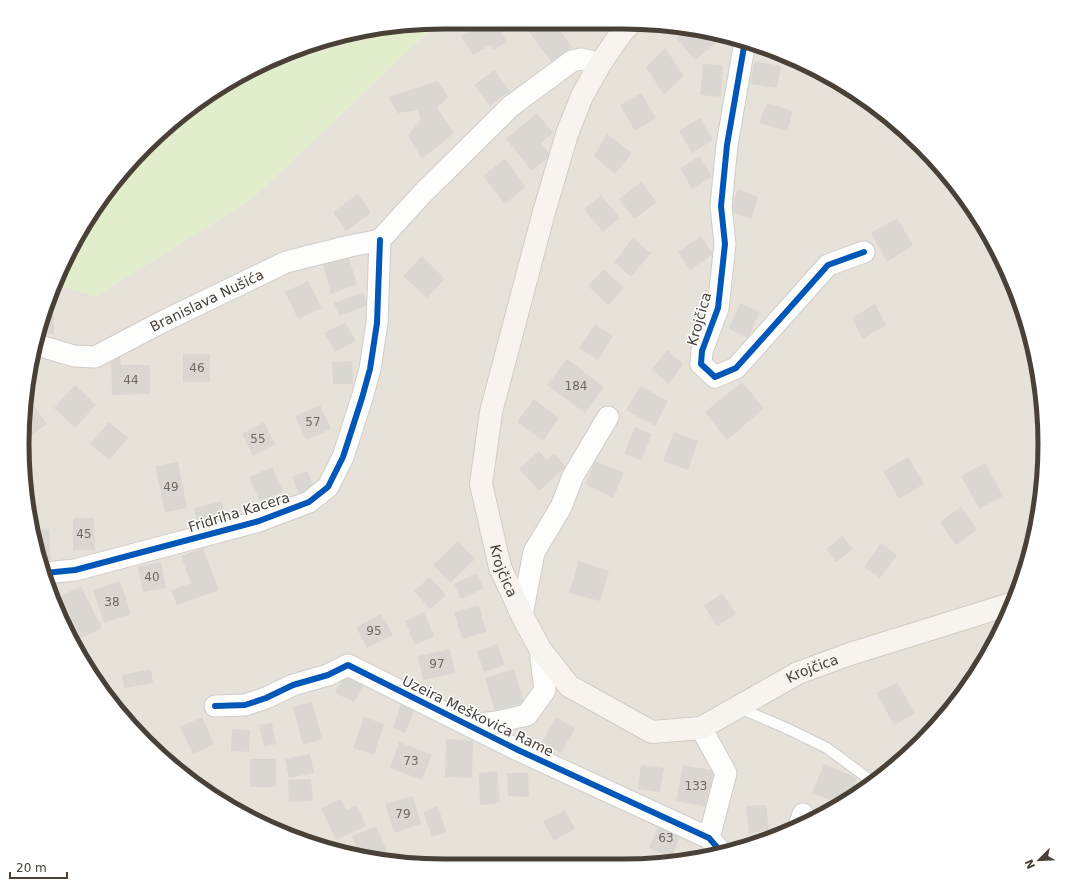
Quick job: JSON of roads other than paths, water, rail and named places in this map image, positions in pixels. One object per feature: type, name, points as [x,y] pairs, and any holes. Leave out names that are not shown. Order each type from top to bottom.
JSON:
[{"type":"main road","name":"Krojčica","points":[[625,29],[600,64],[582,96],[567,134],[544,212],[490,412],[480,484],[500,567],[522,615],[540,649],[569,686],[652,732],[701,728],[798,673],[850,654],[1005,606]]},
{"type":"street","name":"Krojčica","points":[[744,47],[727,145],[721,206],[725,244],[718,308],[702,351],[701,364],[714,377],[736,368],[828,265],[864,252]]},
{"type":"street","points":[[380,240],[422,194],[512,106],[572,61],[581,59],[600,64]]},
{"type":"street","name":"Branislava Nušića","points":[[41,346],[74,356],[95,357],[162,322],[286,262],[380,240]]},
{"type":"street","name":"Fridriha Kacera","points":[[50,573],[75,570],[259,521],[309,502],[328,487],[343,457],[370,369],[377,323],[380,240]]},
{"type":"street","name":"Krojčica","points":[[522,615],[534,552],[561,507],[573,476],[608,417]]},
{"type":"street","points":[[470,725],[496,722],[527,714],[545,690],[540,649]]},
{"type":"street","name":"Uzeira Meškovića Rame","points":[[214,706],[245,705],[266,698],[293,685],[328,676],[348,666],[715,845],[726,773],[701,728]]},
{"type":"lane","points":[[737,708],[786,728],[827,748],[868,779]]}]
